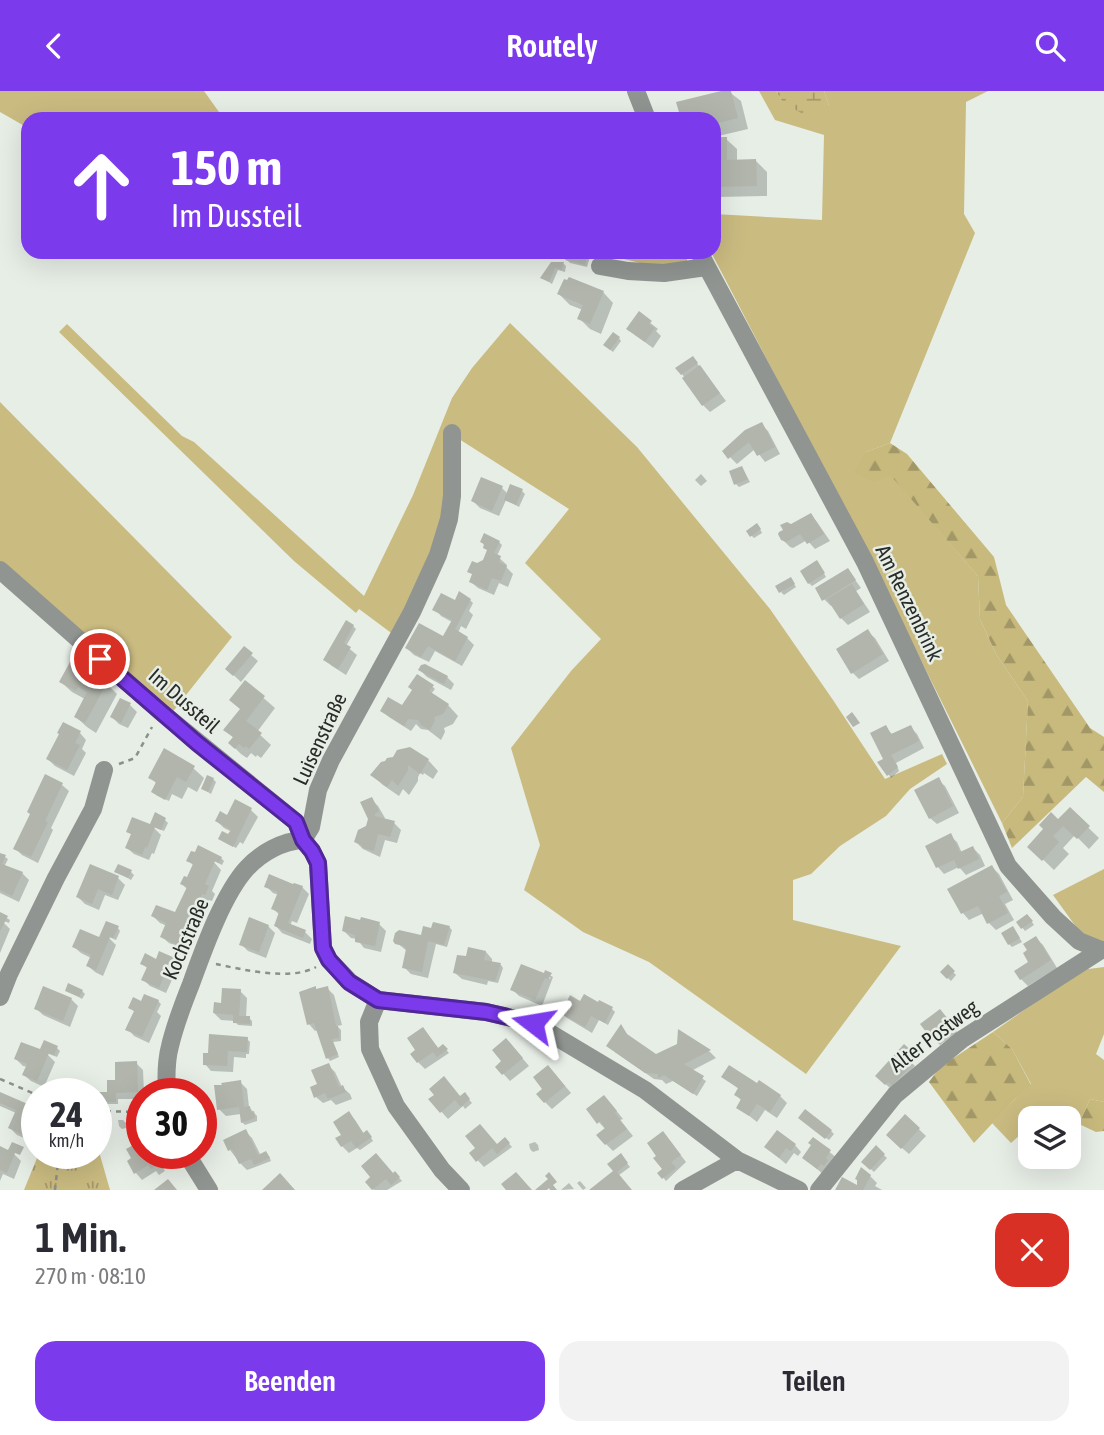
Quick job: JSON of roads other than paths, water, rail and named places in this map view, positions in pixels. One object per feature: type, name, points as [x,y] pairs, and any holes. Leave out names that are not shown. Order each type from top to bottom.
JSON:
[{"type":"street","points":[[636,91],[644,112]]},
{"type":"street","points":[[600,266],[664,273],[702,259]]},
{"type":"street","name":"Am Renzenbrink","points":[[702,259],[865,562],[1008,866],[1053,917],[1079,941],[1103,950]]},
{"type":"street","name":"Luisenstraße","points":[[303,840],[311,827],[318,790],[331,760],[412,613],[438,555],[449,519],[452,496],[452,433]]},
{"type":"street","name":"Im Dussteil","points":[[0,570],[161,712],[296,822],[303,840]]},
{"type":"street","points":[[0,997],[56,878],[93,809],[104,770]]},
{"type":"street","name":"Kochstraße","points":[[166,1078],[169,1048],[177,1023],[227,900],[246,869],[267,851],[292,840],[303,840]]},
{"type":"street","points":[[303,840],[318,863],[323,948],[329,960],[349,982],[378,1000],[486,1012],[533,1023],[645,1090],[737,1160],[799,1190]]},
{"type":"street","name":"Alter Postweg","points":[[818,1190],[895,1095],[961,1040],[1103,950]]},
{"type":"street","points":[[378,1000],[369,1022],[370,1049],[396,1107],[442,1170],[461,1190]]},
{"type":"street","points":[[683,1190],[737,1160]]},
{"type":"street","points":[[196,1169],[209,1190]]}]
